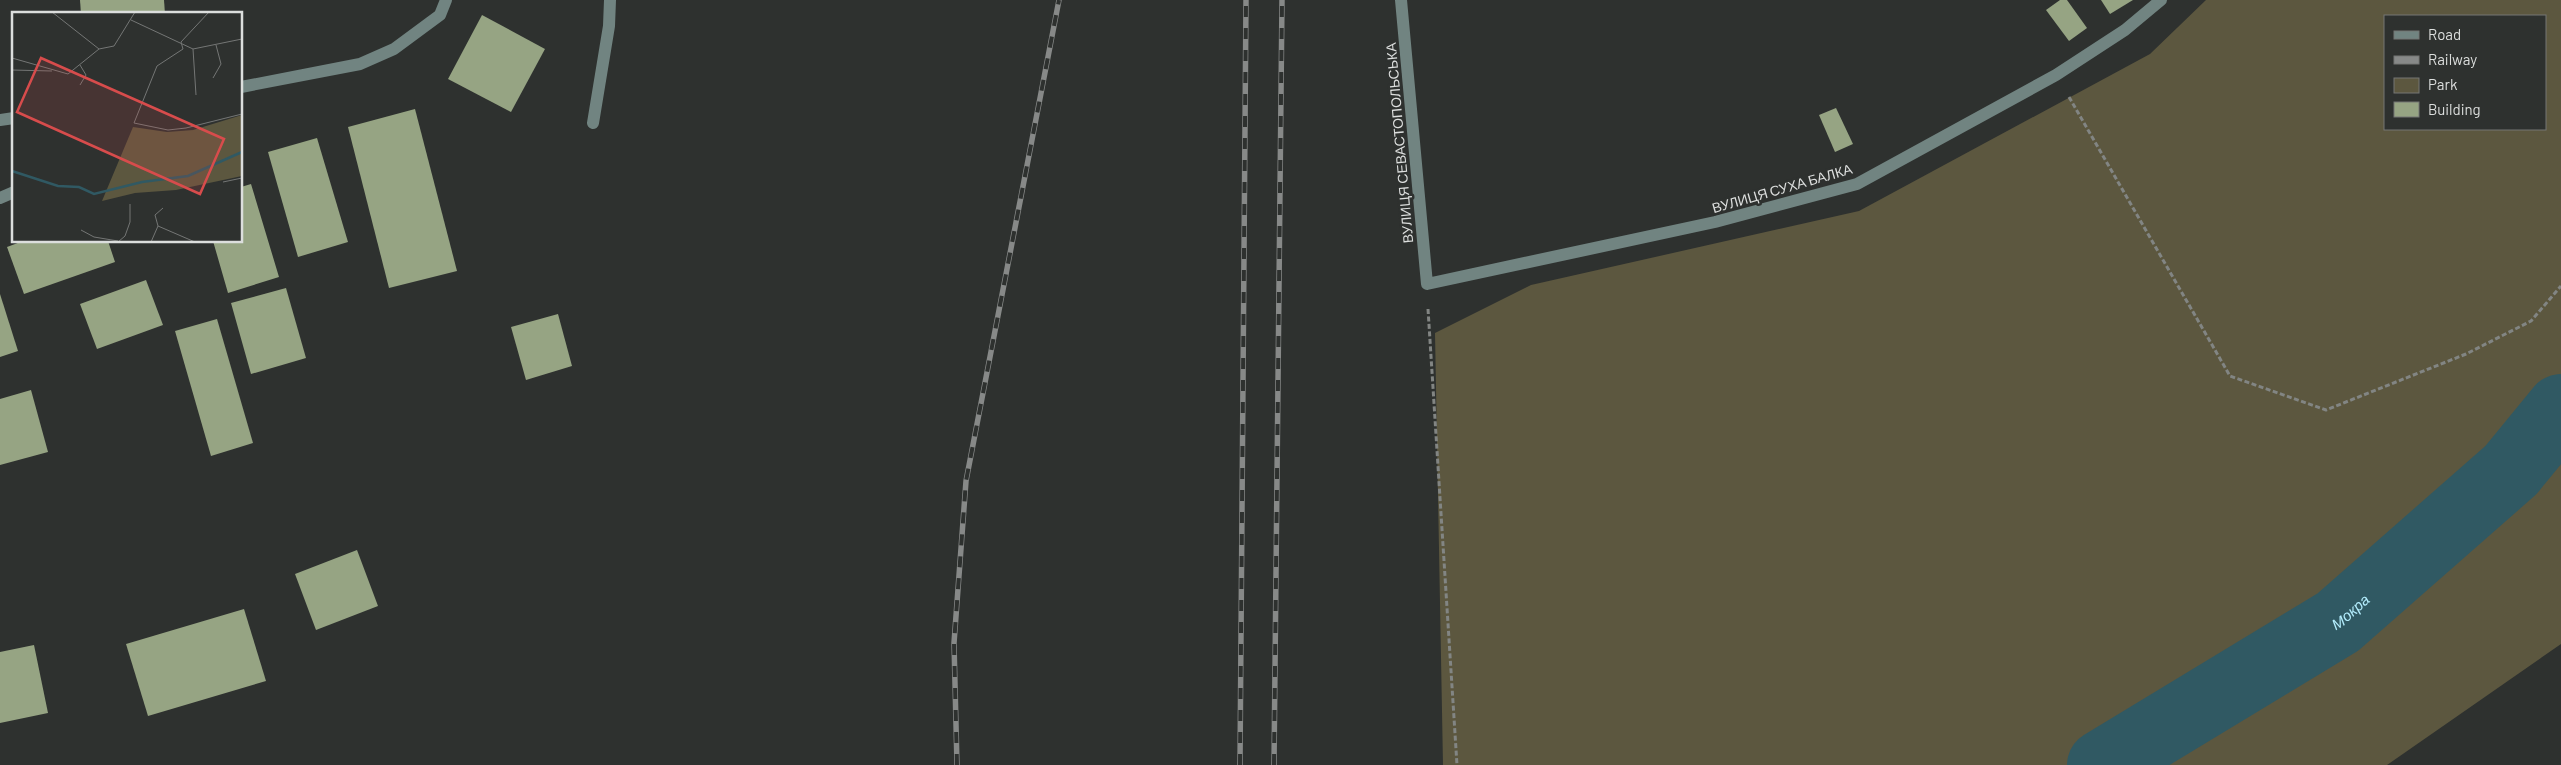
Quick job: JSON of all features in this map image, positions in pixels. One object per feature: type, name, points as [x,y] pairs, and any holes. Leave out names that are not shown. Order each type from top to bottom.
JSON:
[{"type":"street","points":[[242,87],[360,64],[394,49],[440,15],[446,0]]},
{"type":"street","points":[[593,122],[609,26],[610,0]]},
{"type":"street","name":"ВУЛИЦЯ СЕВАСТОПОЛЬСЬКА","points":[[1401,0],[1427,284]]},
{"type":"street","name":"ВУЛИЦЯ СУХА БАЛКА","points":[[1427,284],[1715,222],[1857,184],[2056,75],[2125,30],[2161,0]]},
{"type":"street","points":[[0,198],[12,193]]},
{"type":"path","points":[[2056,75],[2230,376],[2326,410],[2466,354],[2531,321],[2561,286]]},
{"type":"path","points":[[1427,284],[1457,765]]},
{"type":"green space","points":[[2206,0],[2561,0],[2561,644],[2387,765],[1443,765],[1435,333],[1531,285],[1859,211],[2150,54]]},
{"type":"building","points":[[80,0],[164,0],[165,12],[81,12]]},
{"type":"building","points":[[2060,0],[2067,0],[2087,28],[2069,41],[2046,10]]},
{"type":"building","points":[[2101,0],[2133,0],[2110,14]]},
{"type":"building","points":[[482,15],[545,49],[511,112],[448,79]]},
{"type":"building","points":[[1836,108],[1853,144],[1835,152],[1819,115]]},
{"type":"building","points":[[415,109],[457,271],[389,288],[348,127]]},
{"type":"building","points":[[317,138],[348,242],[298,257],[268,152]]},
{"type":"building","points":[[251,184],[279,277],[228,293],[213,242],[242,242],[242,187]]},
{"type":"building","points":[[20,242],[108,242],[115,262],[24,294],[7,247]]},
{"type":"building","points":[[146,280],[163,325],[97,349],[80,304]]},
{"type":"building","points":[[286,288],[306,358],[251,374],[231,303]]},
{"type":"building","points":[[0,294],[18,351],[0,357]]},
{"type":"building","points":[[558,314],[572,366],[526,380],[511,327]]},
{"type":"building","points":[[217,319],[253,443],[211,456],[175,331]]},
{"type":"building","points":[[31,390],[48,452],[0,465],[0,399]]},
{"type":"building","points":[[357,550],[378,606],[316,630],[295,574]]},
{"type":"building","points":[[244,609],[266,681],[148,716],[126,644]]},
{"type":"building","points":[[34,645],[48,713],[0,723],[0,652]]},
{"type":"waterway","name":"Мокра","points":[[2102,765],[2338,622],[2511,470],[2561,409]]},
{"type":"railway","points":[[957,765],[954,643],[966,481],[1059,0]]},
{"type":"railway","points":[[1240,765],[1246,0]]},
{"type":"railway","points":[[1274,765],[1282,0]]}]
